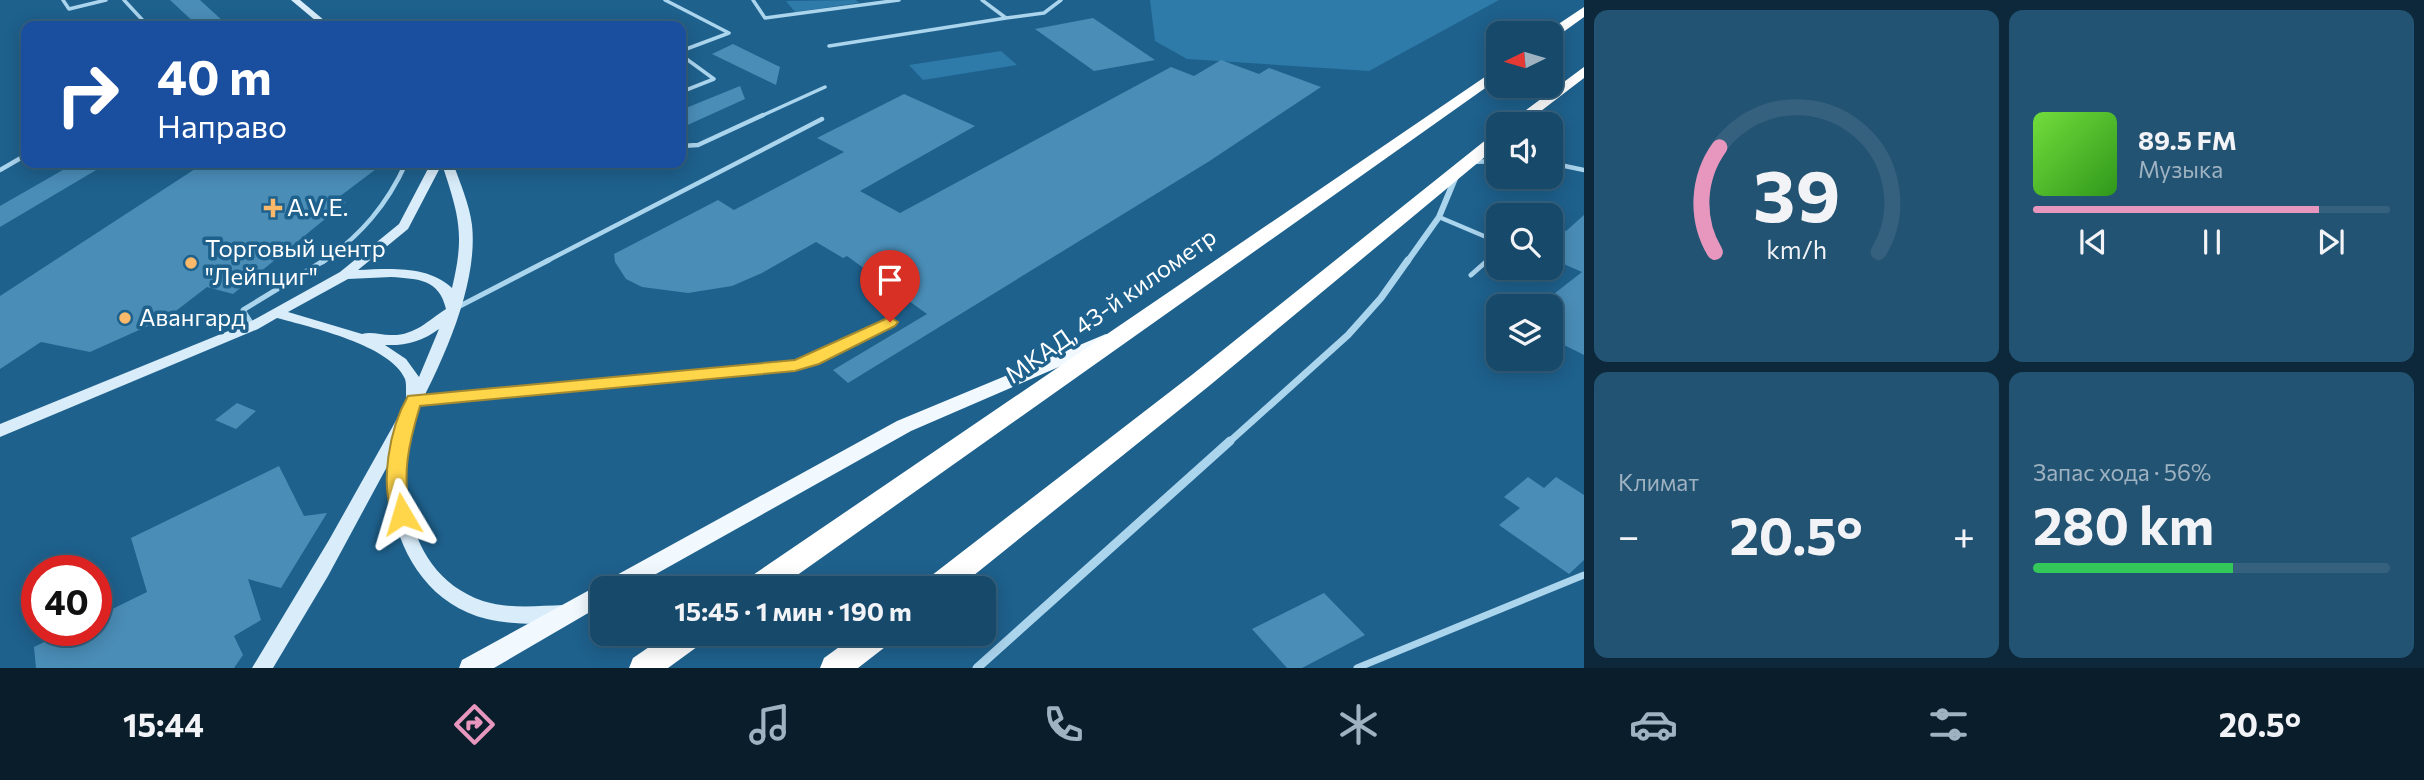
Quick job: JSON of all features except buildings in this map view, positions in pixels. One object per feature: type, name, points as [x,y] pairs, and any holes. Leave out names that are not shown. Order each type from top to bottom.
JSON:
[{"type":"highway","points":[[1563,26],[1584,11]]},
{"type":"highway","points":[[1531,112],[1584,71]]},
{"type":"highway","name":"МКАД, 43-й километр","points":[[774,576],[1486,80]]},
{"type":"highway","points":[[952,576],[1191,388],[1486,148]]},
{"type":"highway","points":[[644,668],[674,646]]},
{"type":"highway","points":[[835,668],[863,646]]},
{"type":"main road","points":[[632,576],[904,426],[1126,332]]},
{"type":"main road","points":[[471,668],[590,599]]},
{"type":"street","points":[[295,0],[321,21]]},
{"type":"street","points":[[976,668],[1348,335],[1381,298],[1440,217],[1463,167]]},
{"type":"street","points":[[0,431],[253,327],[345,275],[404,226],[435,168]]},
{"type":"street","points":[[449,168],[466,210],[467,243],[453,310],[414,400],[398,447],[397,495],[406,532],[419,561],[441,589],[477,608],[523,616],[564,613]]},
{"type":"street","points":[[345,275],[401,274],[442,282],[451,294],[453,310]]},
{"type":"street","points":[[278,314],[378,340],[407,340],[431,331],[453,310]]},
{"type":"street","points":[[262,668],[337,544],[414,400],[412,379],[400,361],[372,344],[345,333]]},
{"type":"lane","points":[[63,0],[69,9],[106,0]]},
{"type":"lane","points":[[124,0],[143,21]]},
{"type":"lane","points":[[665,0],[729,33],[686,51]]},
{"type":"lane","points":[[753,0],[765,18],[899,0]]},
{"type":"lane","points":[[982,0],[1006,18]]},
{"type":"lane","points":[[829,46],[1042,13],[1057,6],[1061,0]]},
{"type":"lane","points":[[686,57],[714,79],[686,90]]},
{"type":"lane","points":[[686,146],[698,145],[825,87]]},
{"type":"lane","points":[[453,310],[822,119]]},
{"type":"lane","points":[[0,170],[21,158]]},
{"type":"lane","points":[[1463,167],[1486,163]]},
{"type":"lane","points":[[1563,166],[1584,170]]},
{"type":"lane","points":[[253,327],[243,310],[332,258],[367,227],[397,189],[404,168]]},
{"type":"lane","points":[[1440,217],[1486,237]]},
{"type":"lane","points":[[1471,275],[1486,262]]},
{"type":"lane","points":[[414,400],[795,366],[813,360],[890,322]]},
{"type":"lane","points":[[1357,668],[1584,575]]},
{"type":"shaded area","points":[[856,0],[859,3],[795,12],[786,1]]},
{"type":"shaded area","points":[[1150,0],[1499,0],[1369,71],[1187,59],[1155,41]]},
{"type":"shaded area","points":[[1001,51],[1017,65],[923,80],[909,65]]},
{"type":"place","name":"A.V.E.","points":[[273,208]]},
{"type":"place","name":"Торговый центр \"Лейпциг\"","points":[[191,263]]},
{"type":"place","name":"Авангард","points":[[125,318]]},
{"type":"route","points":[[402,514],[397,495],[398,447],[414,400],[795,366],[813,360],[890,322]]}]
